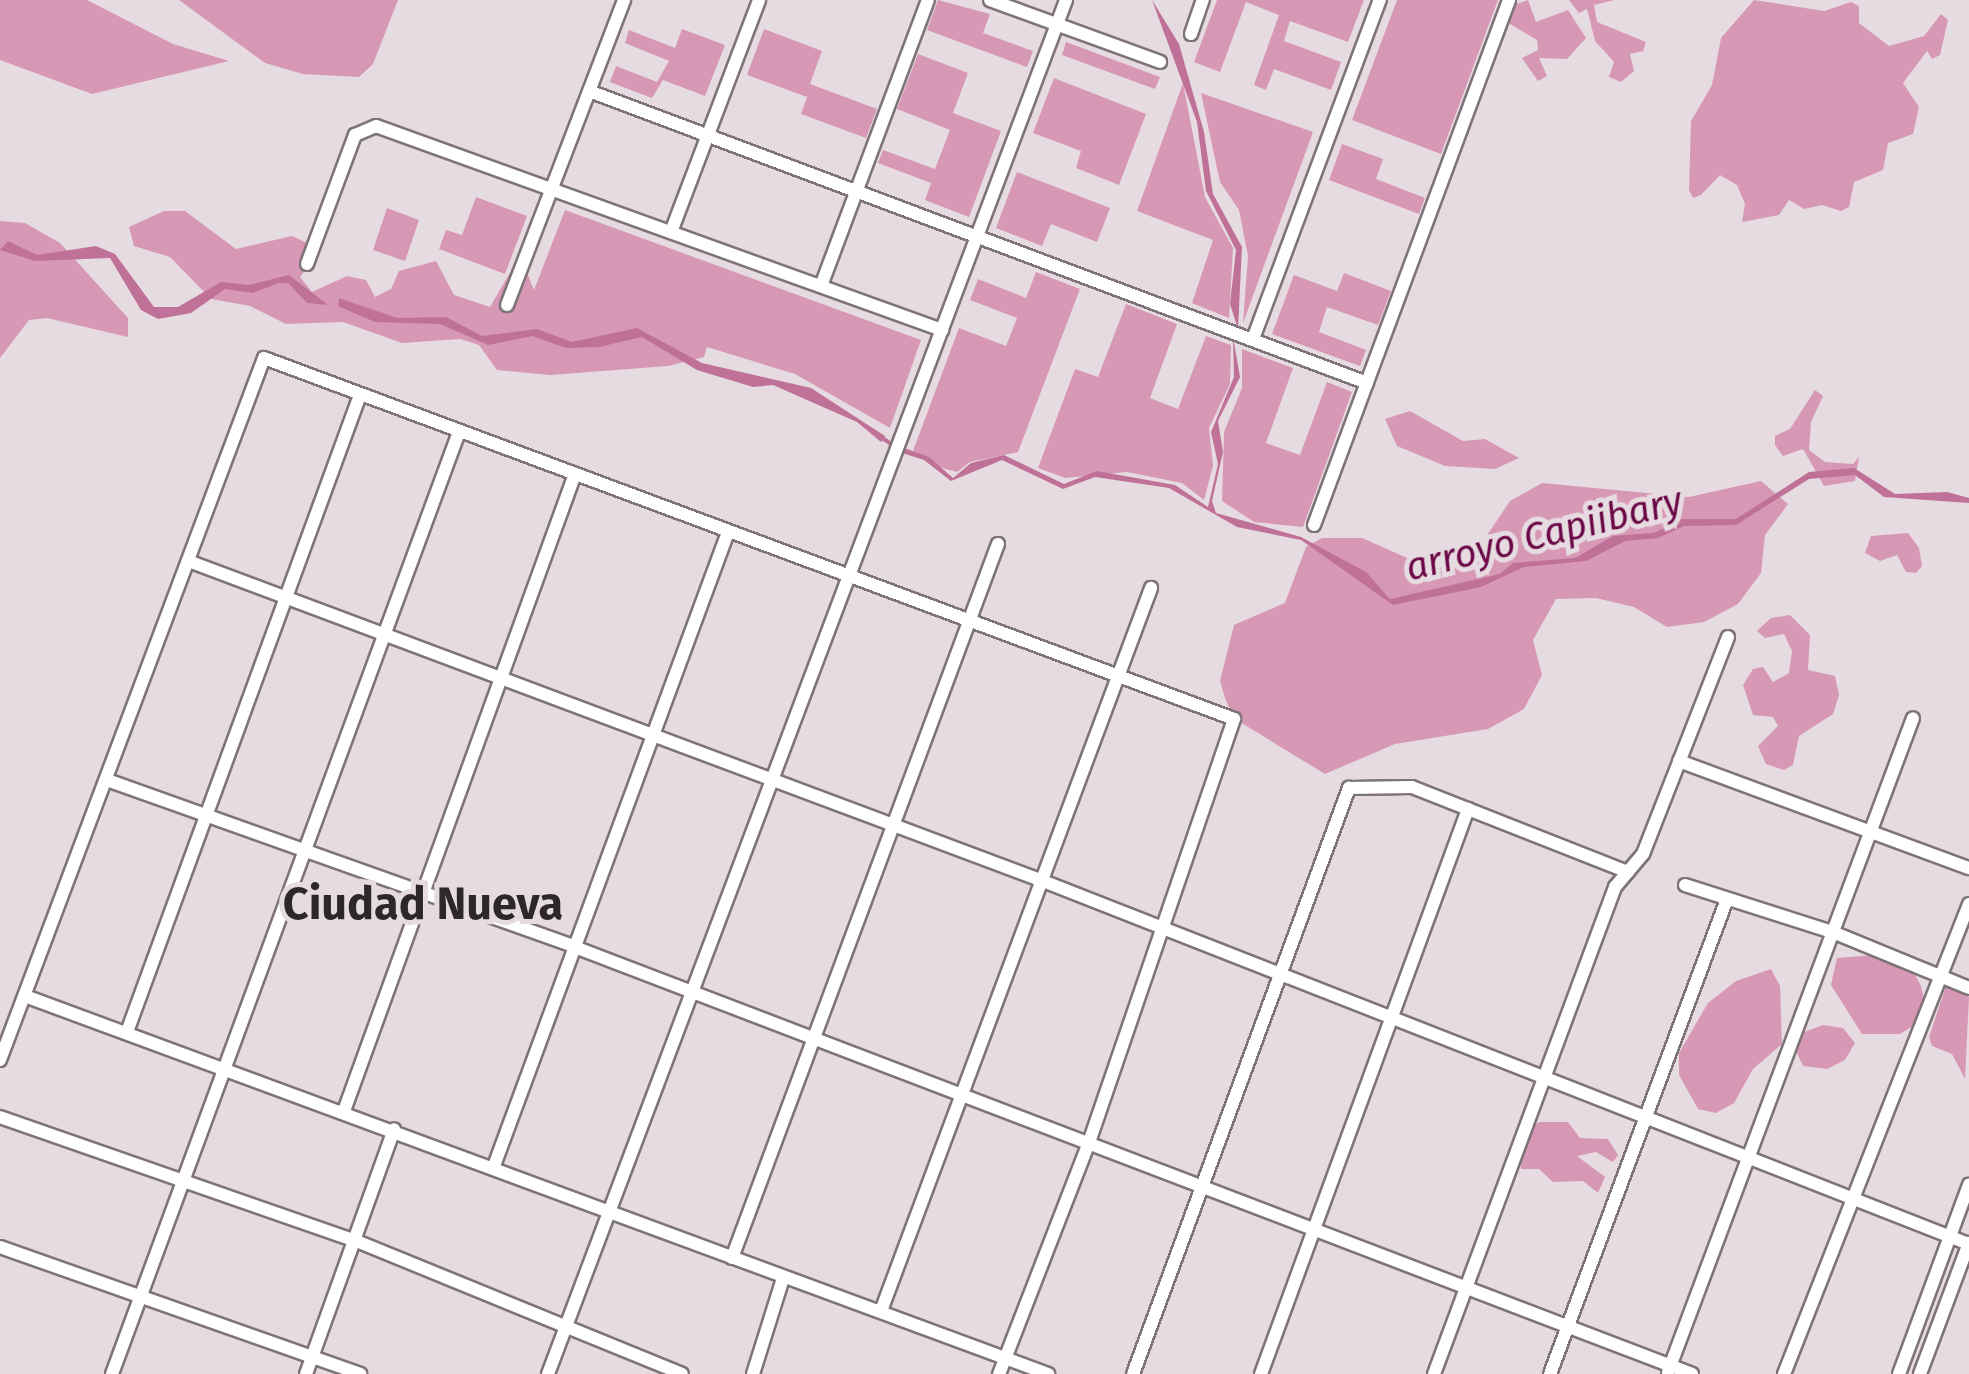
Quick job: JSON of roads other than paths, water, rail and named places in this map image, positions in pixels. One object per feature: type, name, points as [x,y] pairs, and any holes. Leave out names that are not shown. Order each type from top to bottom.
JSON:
[{"type":"street","points":[[506,305],[624,0]]},
{"type":"street","points":[[671,232],[759,0]]},
{"type":"street","points":[[822,286],[928,0]]},
{"type":"street","points":[[990,0],[1160,62]]},
{"type":"street","points":[[548,1374],[776,780],[1066,0]]},
{"type":"street","points":[[1191,34],[1204,0]]},
{"type":"street","points":[[1253,339],[1380,0]]},
{"type":"street","points":[[1314,525],[1509,0]]},
{"type":"street","points":[[589,91],[1367,383]]},
{"type":"street","points":[[307,264],[355,135],[376,126],[942,330]]},
{"type":"street","points":[[0,1060],[264,358],[1234,719],[1088,1145],[999,1374]]},
{"type":"street","points":[[126,1032],[360,395]]},
{"type":"street","points":[[112,1374],[384,629],[460,432]]},
{"type":"street","points":[[344,1111],[574,474]]},
{"type":"street","points":[[494,1166],[650,731],[728,532]]},
{"type":"street","points":[[732,1258],[998,544]]},
{"type":"street","points":[[190,562],[384,629],[895,824],[1751,1153],[1969,1244],[1920,1374]]},
{"type":"street","points":[[882,1312],[965,1098],[1150,588]]},
{"type":"street","points":[[1434,1374],[1615,887],[1643,854],[1728,637]]},
{"type":"street","points":[[1669,1370],[1914,718]]},
{"type":"street","points":[[1679,761],[1969,868]]},
{"type":"street","points":[[107,780],[572,946],[813,1042],[1466,1288],[1669,1370],[1692,1374]]},
{"type":"street","points":[[1132,1374],[1348,788],[1412,787],[1628,872]]},
{"type":"street","points":[[1262,1374],[1468,809]]},
{"type":"street","points":[[1685,886],[1835,933],[1969,988]]},
{"type":"street","points":[[1550,1374],[1642,1112],[1727,898]]},
{"type":"street","points":[[1784,1374],[1969,904]]},
{"type":"street","points":[[25,996],[224,1066],[1048,1374]]},
{"type":"street","points":[[0,1116],[354,1240],[566,1330],[682,1374]]},
{"type":"street","points":[[306,1374],[394,1129]]},
{"type":"street","points":[[1899,1374],[1969,1186]]},
{"type":"street","points":[[0,1247],[360,1374]]},
{"type":"street","points":[[754,1374],[783,1278]]},
{"type":"waterway","name":"arroyo Capiibary","points":[[879,436],[896,447]]},
{"type":"district","name":"Ciudad Nueva","points":[[423,905]]}]
